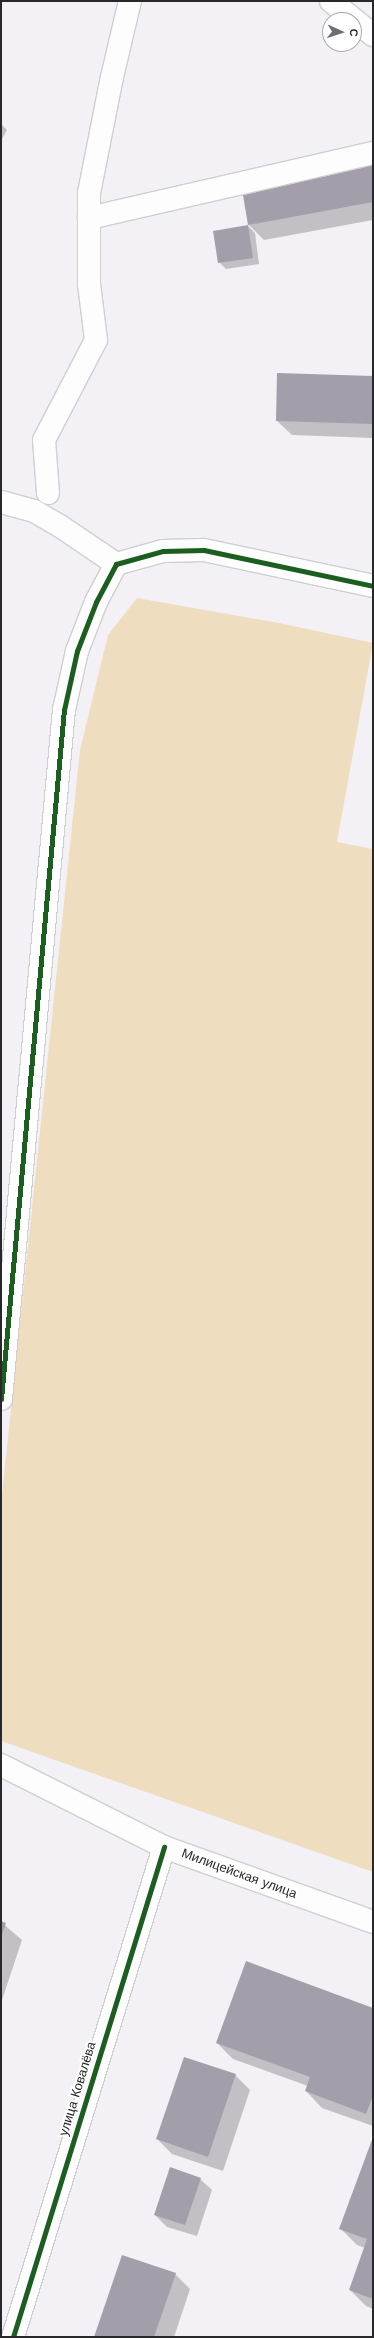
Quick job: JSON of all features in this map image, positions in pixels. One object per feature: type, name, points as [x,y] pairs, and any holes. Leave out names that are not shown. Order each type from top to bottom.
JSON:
[{"type":"street","points":[[48,494],[44,440],[96,340],[89,284],[89,193],[112,77],[130,1]]},
{"type":"street","points":[[331,1],[373,35]]},
{"type":"street","points":[[89,218],[373,153]]},
{"type":"street","points":[[1,502],[34,511],[60,526],[116,564]]},
{"type":"street","points":[[1,1400],[64,710],[77,652],[96,602],[116,564],[163,551],[204,550],[373,586]]},
{"type":"street","name":"Милицейская улица","points":[[1,1765],[164,1847],[373,1922]]},
{"type":"street","name":"улица Ковалёва","points":[[13,2337],[164,1847]]},
{"type":"shaded area","points":[[137,598],[279,623],[373,643],[337,842],[373,849],[373,1872],[1,1741],[1,1504],[80,750],[108,635]]},
{"type":"building","points":[[373,165],[373,202],[248,225],[242,189]]},
{"type":"building","points":[[248,225],[253,258],[218,263],[213,231]]},
{"type":"building","points":[[277,373],[373,376],[373,424],[276,421]]},
{"type":"building","points":[[1,1921],[6,1923],[1,1937]]},
{"type":"building","points":[[246,1961],[373,2008],[373,2096],[366,2114],[305,2091],[310,2077],[216,2043]]},
{"type":"building","points":[[184,2057],[236,2074],[208,2157],[156,2139]]},
{"type":"building","points":[[373,2137],[373,2299],[349,2290],[367,2239],[339,2229]]},
{"type":"building","points":[[170,2167],[201,2178],[185,2225],[154,2215]]},
{"type":"building","points":[[122,2255],[176,2273],[154,2337],[94,2337]]},
{"type":"cycle path","points":[[1,1399],[64,710],[77,651],[96,602],[116,564],[163,551],[204,550],[373,586]]},
{"type":"cycle path","points":[[13,2337],[164,1847]]}]
